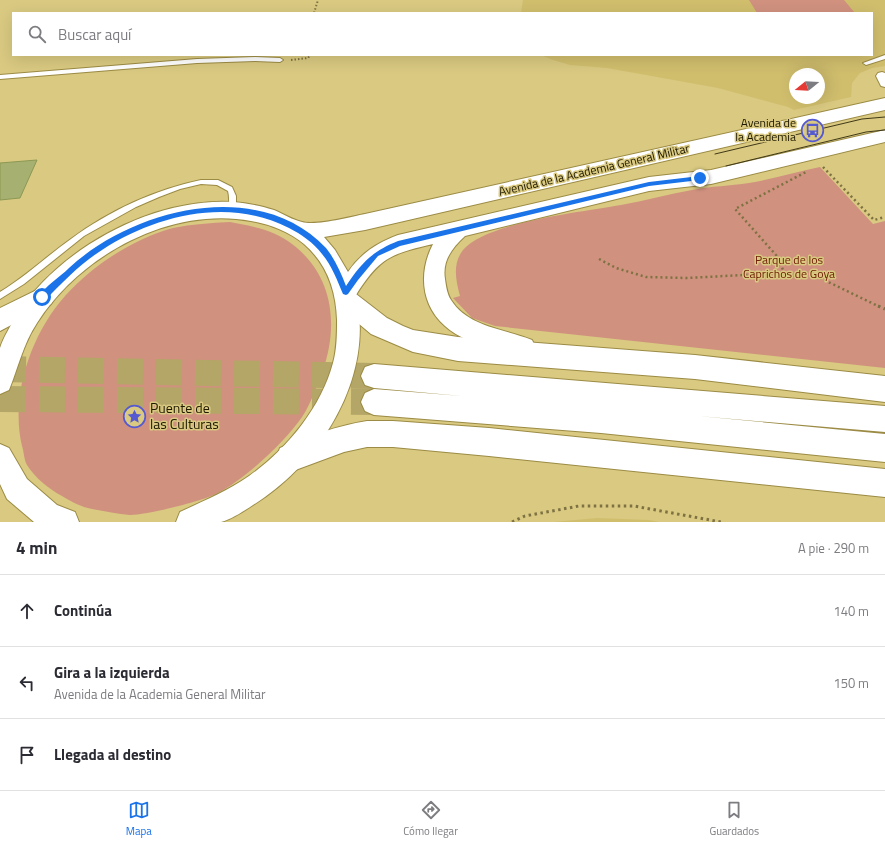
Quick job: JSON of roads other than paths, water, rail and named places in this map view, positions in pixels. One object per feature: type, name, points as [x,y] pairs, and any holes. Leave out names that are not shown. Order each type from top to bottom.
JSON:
[{"type":"highway","points":[[347,296],[379,326],[413,341],[458,349],[695,367],[885,389]]},
{"type":"highway","points":[[0,320],[42,297]]},
{"type":"highway","points":[[374,376],[885,419]]},
{"type":"highway","points":[[374,402],[601,420],[885,448]]},
{"type":"highway","points":[[290,458],[344,438],[367,434],[393,434],[489,442],[885,483]]},
{"type":"main road","name":"Avenida de la Academia General Militar","points":[[301,231],[358,224],[885,104]]},
{"type":"main road","points":[[347,296],[365,265],[376,254],[387,248],[405,242],[649,184],[711,177],[885,136]]},
{"type":"main road","points":[[0,382],[8,355],[25,322],[42,297],[79,263],[99,248],[122,235],[148,223],[180,214],[213,209],[262,214],[284,222],[301,231],[324,251],[334,266],[347,296],[349,329],[345,363],[335,394],[313,430],[290,458],[258,486],[230,503],[190,522]]},
{"type":"main road","points":[[458,230],[441,246],[436,255],[434,268],[434,282],[437,298],[446,312],[457,323],[479,334],[553,357]]},
{"type":"main road","points":[[0,457],[17,489],[54,520]]},
{"type":"street","points":[[885,78],[882,76],[885,83]]},
{"type":"lane","points":[[866,63],[885,58]]},
{"type":"lane","points":[[0,77],[197,62],[255,59],[280,60]]},
{"type":"lane","points":[[0,296],[12,289],[54,254],[83,233],[113,215],[172,189],[197,183],[218,183],[230,190],[233,195],[233,210]]},
{"type":"tunnel","points":[[0,369],[374,376]]},
{"type":"tunnel","points":[[0,399],[374,402]]},
{"type":"tram line","points":[[715,154],[862,119],[885,117]]},
{"type":"tram line","points":[[726,166],[866,132],[885,130]]},
{"type":"place","name":"Avenida de la Academia","points":[[812,130]]},
{"type":"place","name":"Puente de las Culturas","points":[[135,416]]},
{"type":"park label","name":"Parque de los Caprichos de Goya","points":[[789,267]]}]
